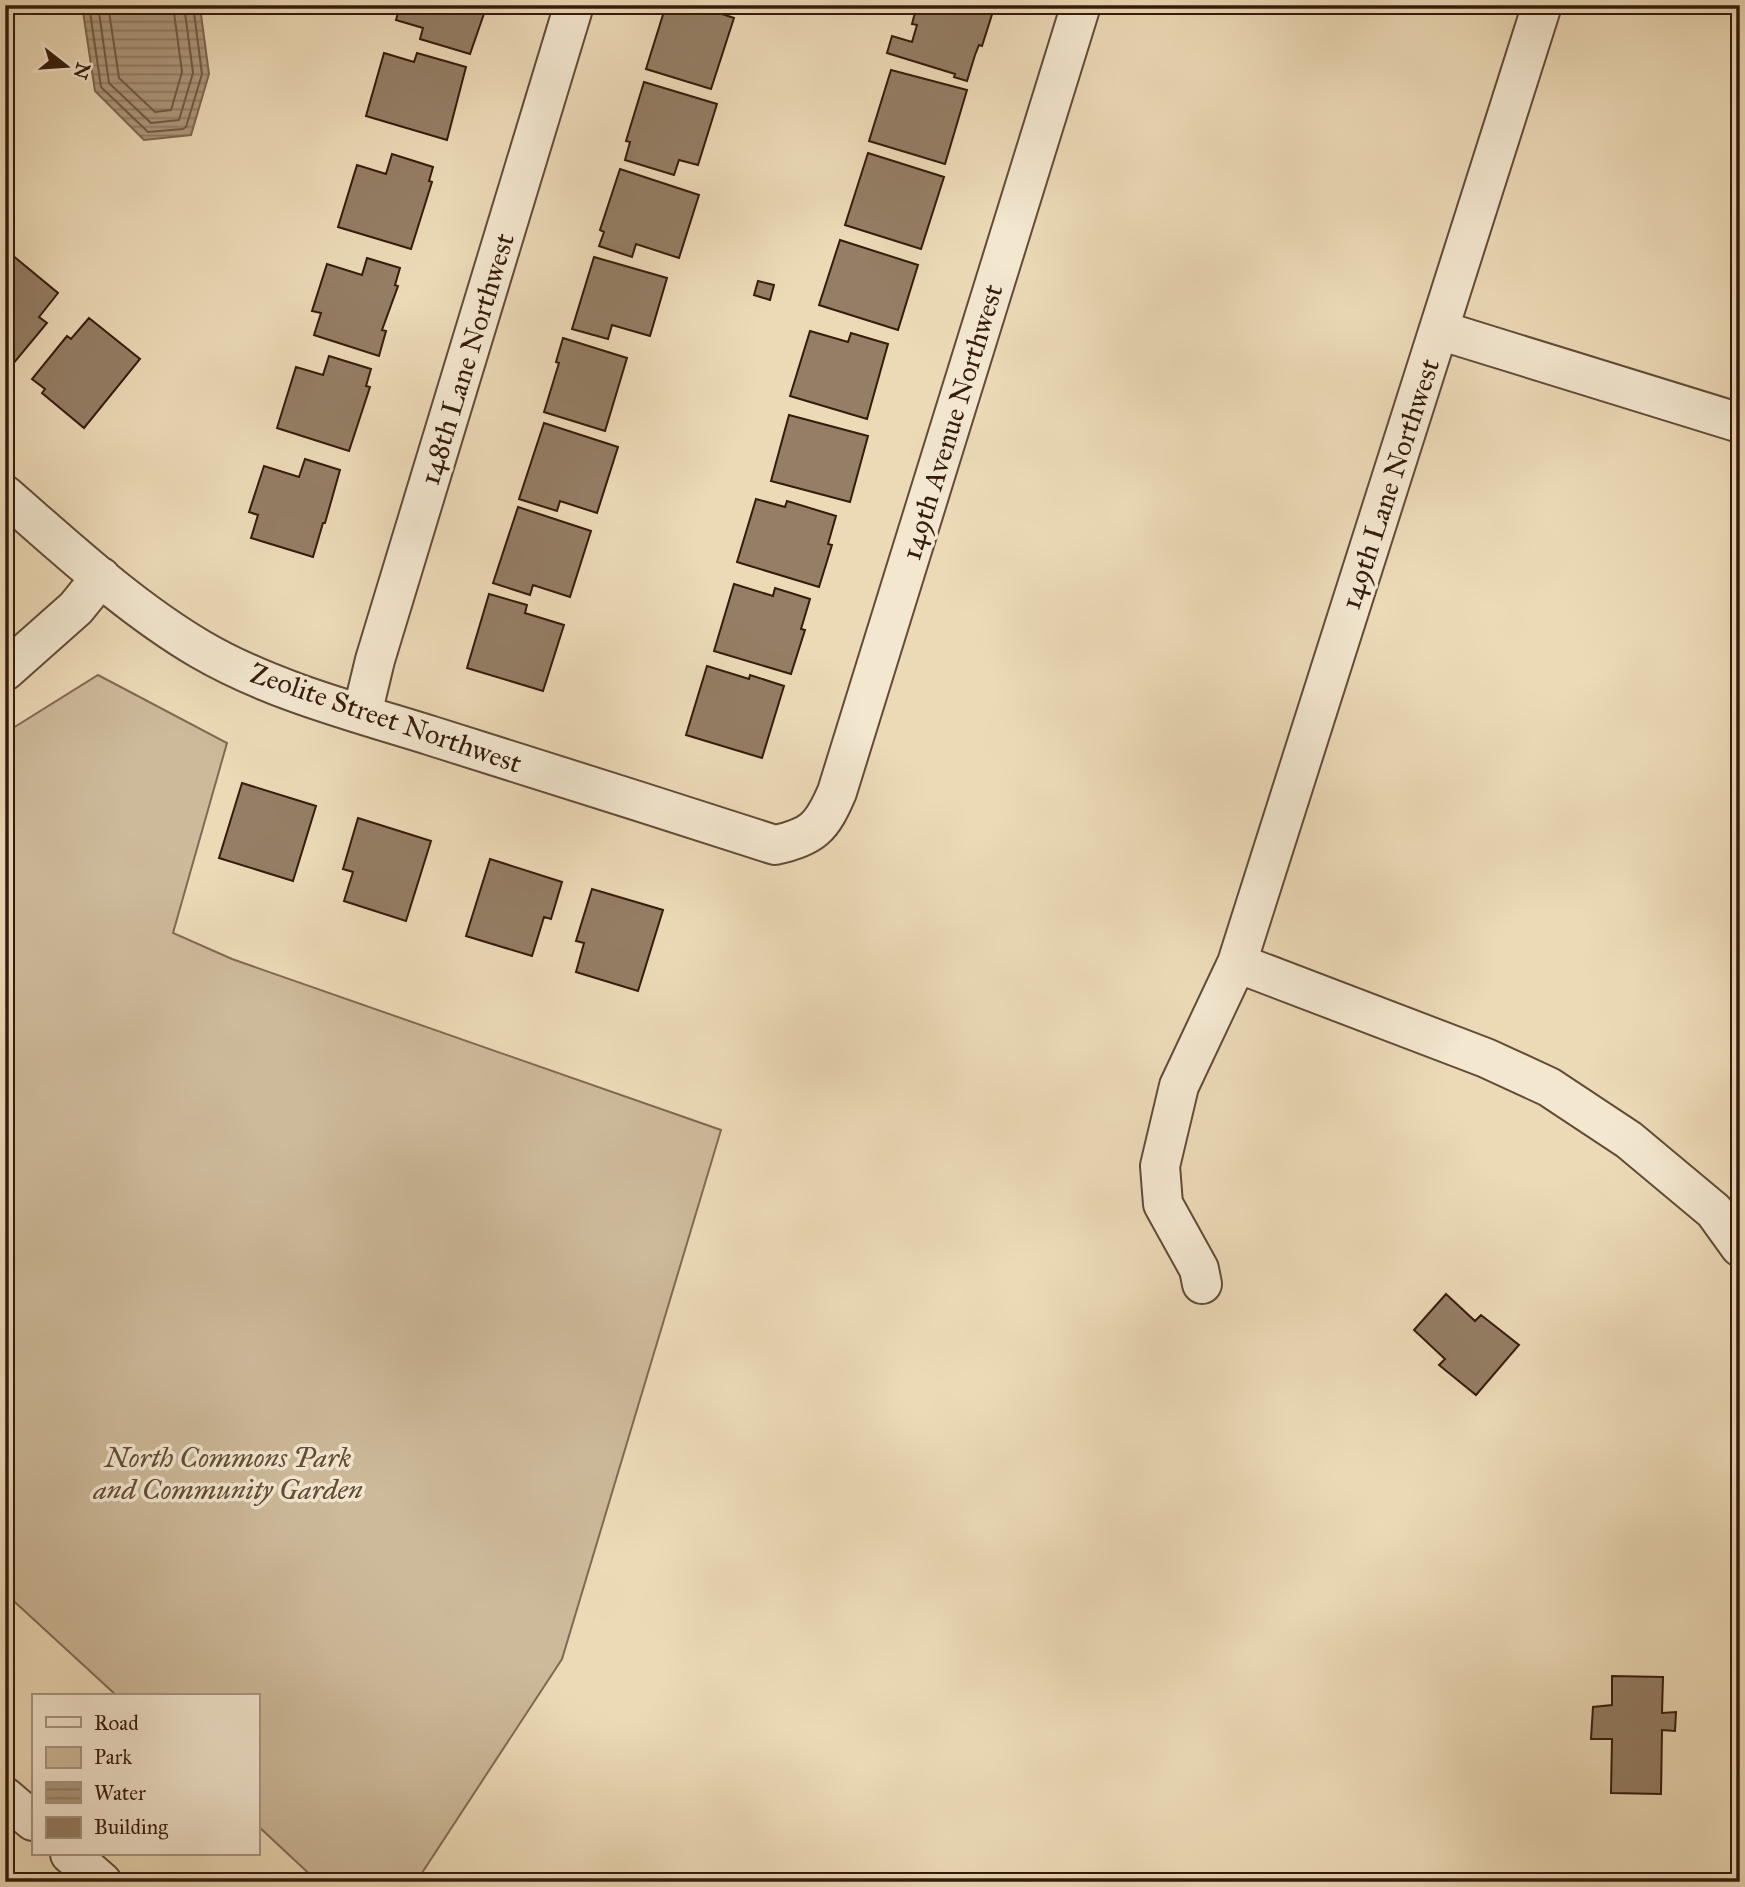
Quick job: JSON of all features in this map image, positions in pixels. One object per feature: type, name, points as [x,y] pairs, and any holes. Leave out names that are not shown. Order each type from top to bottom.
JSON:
[{"type":"street","name":"148th Lane Northwest","points":[[362,714],[379,647],[574,5]]},
{"type":"street","name":"149th Avenue Northwest","points":[[812,834],[827,815],[837,792],[1081,5]]},
{"type":"street","name":"149th Lane Northwest","points":[[1202,1284],[1199,1269],[1163,1204],[1160,1166],[1179,1086],[1237,962],[1542,5]]},
{"type":"street","points":[[1439,330],[1740,423]]},
{"type":"street","name":"Zeolite Street Northwest","points":[[5,495],[100,577],[188,641],[235,667],[362,714],[775,845],[812,834]]},
{"type":"street","points":[[5,671],[76,608],[100,577]]},
{"type":"street","points":[[1237,962],[1486,1058],[1549,1087],[1629,1140],[1714,1211],[1740,1247]]},
{"type":"street","points":[[72,1856],[102,1882]]},
{"type":"green space","name":"North Commons Park and Community Garden","points":[[98,675],[227,743],[173,933],[232,959],[721,1130],[562,1659],[416,1882],[318,1882],[259,1827],[259,1694],[115,1694],[5,1593],[5,733]]},
{"type":"water","points":[[82,5],[200,7],[209,74],[191,135],[144,140],[95,91]]},
{"type":"building","points":[[400,5],[487,5],[470,54],[420,39],[423,28],[396,20]]},
{"type":"building","points":[[666,5],[695,5],[734,18],[711,89],[646,69]]},
{"type":"building","points":[[917,5],[941,5],[953,9],[954,5],[995,5],[967,81],[954,77],[955,74],[887,53],[892,36],[912,42],[917,25],[912,24]]},
{"type":"building","points":[[384,53],[414,62],[417,53],[466,67],[447,140],[366,116]]},
{"type":"building","points":[[891,70],[967,90],[945,164],[869,141]]},
{"type":"building","points":[[644,82],[717,104],[698,165],[679,160],[674,175],[625,160],[630,142],[626,141]]},
{"type":"building","points":[[868,153],[944,177],[921,249],[845,225]]},
{"type":"building","points":[[392,154],[433,167],[429,181],[432,182],[411,249],[338,227],[357,165],[386,174]]},
{"type":"building","points":[[620,169],[699,195],[679,258],[636,244],[632,257],[599,246],[604,232],[600,230]]},
{"type":"building","points":[[840,240],[918,265],[898,330],[819,305]]},
{"type":"building","points":[[6,250],[58,293],[39,317],[47,323],[13,364],[5,358]]},
{"type":"building","points":[[594,257],[667,278],[650,336],[612,325],[608,339],[572,329]]},
{"type":"building","points":[[367,258],[400,268],[395,285],[398,286],[382,330],[386,331],[379,356],[314,335],[321,313],[312,311],[327,264],[362,275]]},
{"type":"building","points":[[758,281],[774,285],[770,300],[754,295]]},
{"type":"building","points":[[89,318],[140,359],[84,428],[42,393],[45,389],[32,379],[67,336],[71,339]]},
{"type":"building","points":[[810,331],[848,342],[851,333],[888,344],[867,419],[790,396]]},
{"type":"building","points":[[563,338],[627,358],[605,431],[544,412],[559,363],[556,362]]},
{"type":"building","points":[[329,356],[371,369],[366,386],[370,387],[349,451],[277,428],[296,367],[323,375]]},
{"type":"building","points":[[789,415],[868,436],[850,502],[771,481]]},
{"type":"building","points":[[544,423],[618,447],[597,513],[560,501],[557,511],[519,499]]},
{"type":"building","points":[[305,459],[340,470],[313,557],[251,538],[258,515],[249,512],[264,466],[299,477]]},
{"type":"building","points":[[756,499],[785,507],[787,501],[836,516],[828,544],[832,545],[819,587],[737,562]]},
{"type":"building","points":[[518,507],[591,531],[570,597],[533,585],[530,595],[493,583]]},
{"type":"building","points":[[734,584],[773,596],[775,588],[810,599],[801,629],[805,630],[791,674],[714,651]]},
{"type":"building","points":[[489,594],[527,605],[525,613],[564,625],[543,691],[467,668]]},
{"type":"building","points":[[707,666],[784,686],[762,758],[686,735]]},
{"type":"building","points":[[242,783],[316,806],[293,881],[219,858]]},
{"type":"building","points":[[358,818],[431,841],[406,921],[344,901],[353,872],[343,869]]},
{"type":"building","points":[[490,859],[562,882],[551,919],[544,917],[532,956],[466,936]]},
{"type":"building","points":[[592,889],[663,910],[638,991],[576,972],[584,943],[576,941]]},
{"type":"building","points":[[1446,1294],[1475,1321],[1481,1315],[1519,1345],[1476,1395],[1439,1365],[1445,1359],[1414,1330]]},
{"type":"building","points":[[1612,1676],[1663,1677],[1662,1713],[1676,1712],[1675,1731],[1662,1730],[1661,1794],[1611,1793],[1612,1739],[1591,1739],[1593,1707],[1612,1705]]}]
